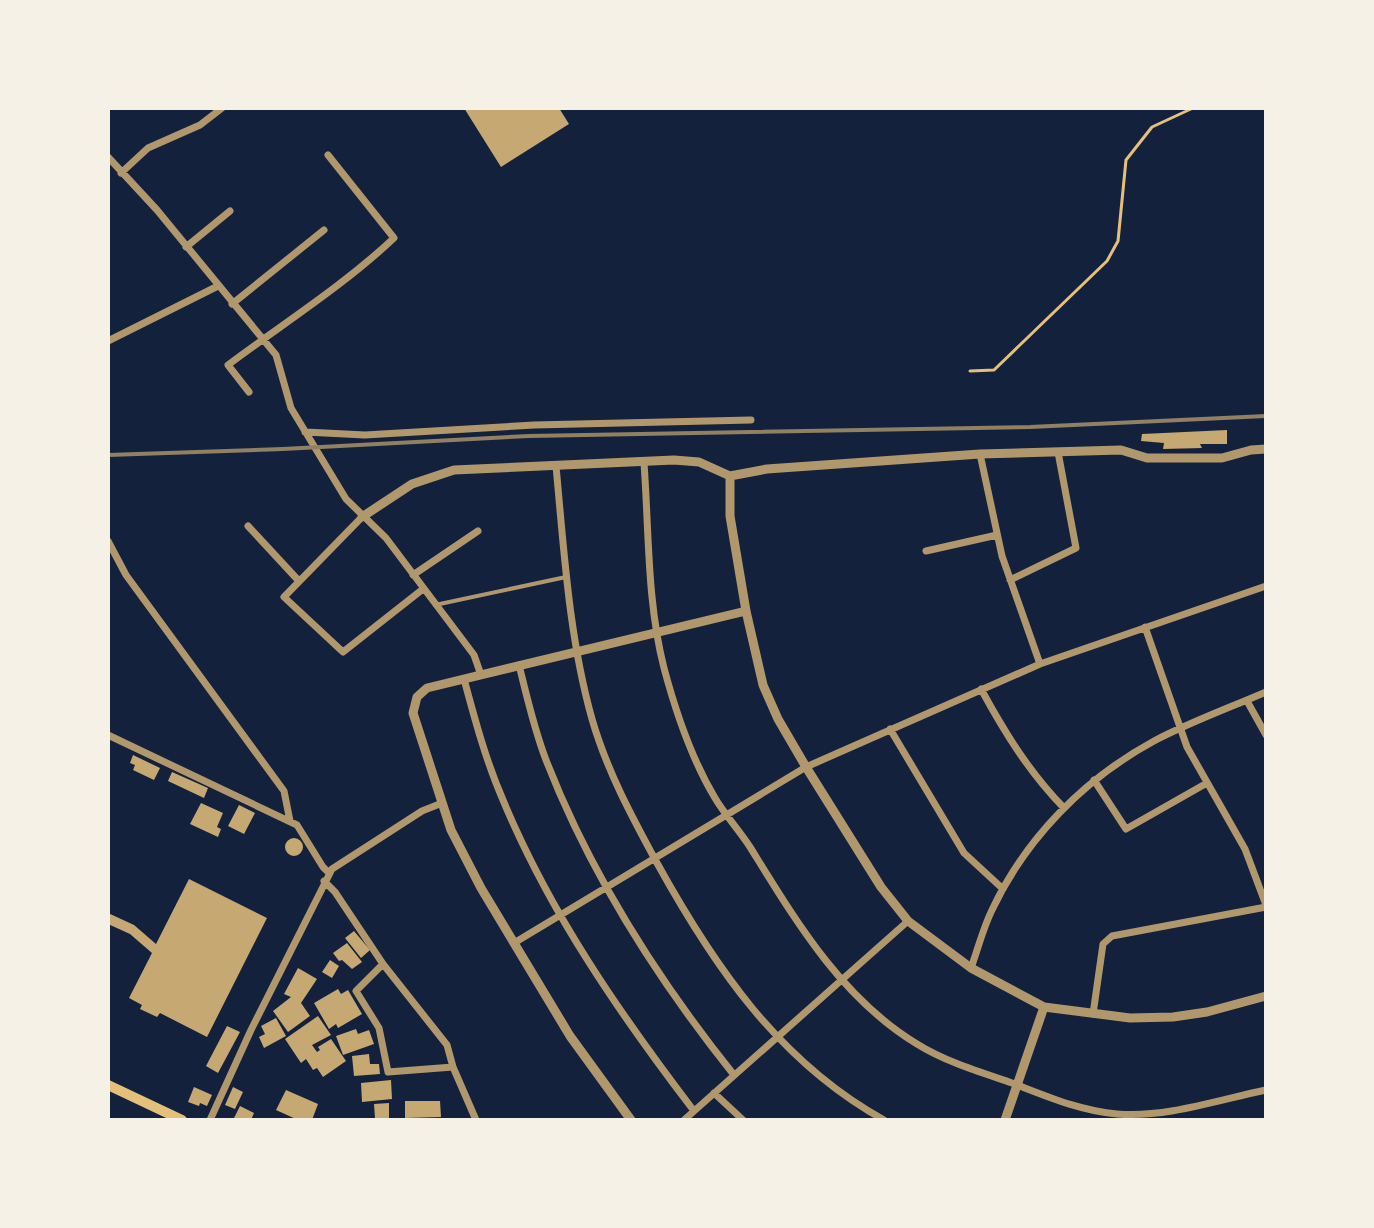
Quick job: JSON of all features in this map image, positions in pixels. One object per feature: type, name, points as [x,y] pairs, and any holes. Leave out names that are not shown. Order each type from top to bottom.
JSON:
[{"type":"main road","points":[[108,1085],[160,1116],[182,1120]]},
{"type":"street","points":[[121,173],[148,148],[200,125],[222,108]]},
{"type":"street","points":[[249,392],[228,365],[366,264],[394,238],[328,155]]},
{"type":"street","points":[[108,157],[157,210],[276,355],[291,408],[346,499],[386,538],[474,655],[481,675]]},
{"type":"street","points":[[186,247],[230,211]]},
{"type":"street","points":[[232,304],[324,230]]},
{"type":"street","points":[[108,341],[218,286]]},
{"type":"street","points":[[305,432],[365,435],[534,425],[751,420]]},
{"type":"street","points":[[423,589],[343,652],[284,597],[362,517],[412,484],[445,473],[674,460],[699,462],[730,476],[767,469],[980,454],[1121,450],[1147,458],[1222,458],[1266,449]]},
{"type":"street","points":[[1010,580],[1076,548],[1058,452]]},
{"type":"street","points":[[980,454],[997,535],[1040,664]]},
{"type":"street","points":[[644,463],[656,631],[675,708],[715,798],[806,937],[841,979],[883,1020],[917,1044],[950,1061],[1052,1099],[1115,1114],[1163,1111],[1266,1090]]},
{"type":"street","points":[[556,466],[566,577],[578,650],[593,721],[611,773],[654,858],[708,951],[751,1008],[776,1037],[823,1080],[884,1120]]},
{"type":"street","points":[[730,476],[730,516],[746,611],[763,685],[778,719],[806,767],[881,887],[908,921],[971,968],[1044,1007],[1130,1018],[1173,1017],[1207,1012],[1266,996]]},
{"type":"street","points":[[248,526],[298,580]]},
{"type":"street","points":[[413,575],[478,531]]},
{"type":"street","points":[[926,551],[997,535]]},
{"type":"street","points":[[108,541],[126,575],[284,791],[290,821]]},
{"type":"street","points":[[514,943],[806,767],[1040,664],[1266,586]]},
{"type":"street","points":[[631,1120],[570,1036],[469,865],[451,830],[413,713],[414,704],[427,688],[746,611]]},
{"type":"street","points":[[1093,1014],[1103,944],[1107,939],[1266,906],[1245,849],[1187,747],[1145,627]]},
{"type":"street","points":[[519,665],[545,758],[568,812],[664,980],[734,1075]]},
{"type":"street","points":[[464,679],[481,745],[524,848],[624,1019],[694,1111]]},
{"type":"street","points":[[981,689],[1021,758],[1064,808]]},
{"type":"street","points":[[971,968],[1003,889],[1025,854],[1064,808],[1094,780],[1126,757],[1266,692]]},
{"type":"street","points":[[1247,701],[1266,735]]},
{"type":"street","points":[[890,729],[957,842],[978,867],[1003,889]]},
{"type":"street","points":[[108,735],[297,825],[335,892],[383,964],[447,1045],[476,1120]]},
{"type":"street","points":[[1094,780],[1126,829],[1207,783]]},
{"type":"street","points":[[210,1120],[327,877],[422,811],[442,803]]},
{"type":"street","points":[[684,1120],[908,921]]},
{"type":"street","points":[[383,964],[356,991],[379,1028],[388,1072],[453,1067]]},
{"type":"street","points":[[1005,1120],[1044,1007]]},
{"type":"street","points":[[714,1093],[743,1120]]},
{"type":"lane","points":[[435,605],[566,577]]},
{"type":"path","points":[[970,371],[994,370],[1107,261],[1118,241],[1126,160],[1152,127],[1193,108]]},
{"type":"building","points":[[464,108],[559,108],[569,124],[501,167]]},
{"type":"building","points":[[1227,430],[1227,444],[1200,444],[1202,448],[1163,449],[1164,443],[1141,441],[1142,434]]},
{"type":"building","points":[[133,755],[160,768],[154,780],[133,770],[135,765],[130,763]]},
{"type":"building","points":[[172,772],[208,788],[204,798],[168,781]]},
{"type":"building","points":[[201,803],[223,813],[217,827],[221,829],[218,837],[190,824]]},
{"type":"building","points":[[239,805],[255,813],[244,834],[228,826]]},
{"type":"building","points":[[294,838],[303,847],[294,856],[285,847]]},
{"type":"building","points":[[189,879],[267,918],[207,1037],[160,1013],[157,1017],[140,1009],[142,1005],[129,998],[152,953],[130,934],[108,924],[108,913],[134,925],[156,944]]},
{"type":"building","points":[[354,931],[370,950],[361,958],[345,938]]},
{"type":"building","points":[[347,943],[362,962],[352,969],[333,953]]},
{"type":"building","points":[[330,960],[339,966],[332,978],[322,972]]},
{"type":"building","points":[[298,968],[317,979],[301,1003],[310,1016],[288,1032],[273,1011],[291,997],[284,994]]},
{"type":"building","points":[[338,989],[341,994],[348,990],[362,1014],[338,1028],[336,1024],[329,1029],[314,1003]]},
{"type":"building","points":[[318,1016],[331,1035],[312,1045],[317,1052],[320,1050],[318,1047],[331,1039],[346,1061],[323,1077],[317,1068],[313,1070],[306,1059],[301,1063],[285,1039]]},
{"type":"building","points":[[276,1018],[286,1036],[264,1048],[259,1037],[265,1034],[261,1026]]},
{"type":"building","points":[[227,1026],[240,1032],[218,1073],[206,1066]]},
{"type":"building","points":[[356,1029],[358,1034],[369,1030],[374,1044],[343,1055],[336,1036]]},
{"type":"building","points":[[369,1054],[370,1064],[379,1064],[380,1074],[354,1076],[352,1056]]},
{"type":"building","points":[[391,1080],[392,1099],[362,1102],[361,1083]]},
{"type":"building","points":[[194,1087],[212,1095],[207,1106],[188,1102]]},
{"type":"building","points":[[233,1087],[243,1092],[235,1109],[225,1105]]},
{"type":"building","points":[[286,1090],[318,1104],[312,1120],[298,1120],[276,1110]]},
{"type":"building","points":[[405,1101],[440,1101],[441,1117],[405,1118]]},
{"type":"building","points":[[389,1103],[389,1118],[375,1118],[374,1104]]},
{"type":"building","points":[[240,1106],[254,1113],[251,1120],[233,1120]]},
{"type":"railway","points":[[108,455],[529,436],[1030,427],[1266,416]]}]
